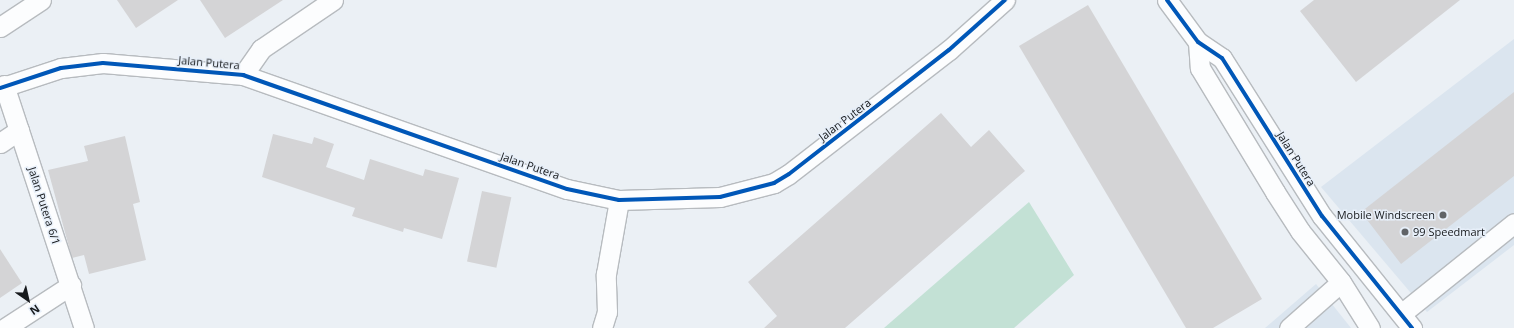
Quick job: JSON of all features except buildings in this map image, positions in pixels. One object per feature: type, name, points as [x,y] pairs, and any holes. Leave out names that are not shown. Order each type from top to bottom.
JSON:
[{"type":"street","points":[[0,27],[41,0]]},
{"type":"street","points":[[243,75],[261,49],[333,0]]},
{"type":"street","name":"Jalan Putera","points":[[2,86],[61,68],[103,63],[243,75],[567,189],[619,200],[720,197],[774,183],[883,102],[1005,0]]},
{"type":"street","name":"Jalan Putera","points":[[1167,0],[1198,42],[1222,58],[1322,216],[1407,321]]},
{"type":"street","points":[[1198,42],[1200,68],[1296,225],[1341,282],[1370,328]]},
{"type":"street","name":"Jalan Putera 6/1","points":[[2,86],[19,130],[84,328]]},
{"type":"street","points":[[0,143],[19,130]]},
{"type":"street","points":[[600,328],[607,312],[606,274],[619,200]]},
{"type":"street","points":[[1407,321],[1514,223]]},
{"type":"street","points":[[1289,328],[1341,282]]},
{"type":"street","points":[[6,328],[70,285]]},
{"type":"shaded area","points":[[1514,39],[1514,245],[1427,312],[1321,187]]},
{"type":"shaded area","points":[[1316,284],[1351,328],[1265,328]]},
{"type":"green space","points":[[1029,202],[1074,275],[1014,328],[884,328]]},
{"type":"cycle path","points":[[0,88],[61,68],[103,63],[243,75],[567,189],[619,200],[720,197],[774,183],[789,174],[949,50],[1005,0]]},
{"type":"cycle path","points":[[1167,0],[1198,42],[1222,58],[1322,216],[1412,328]]},
{"type":"place","name":"Mobile Windscreen","points":[[1443,215]]},
{"type":"place","name":"99 Speedmart","points":[[1405,232]]}]
